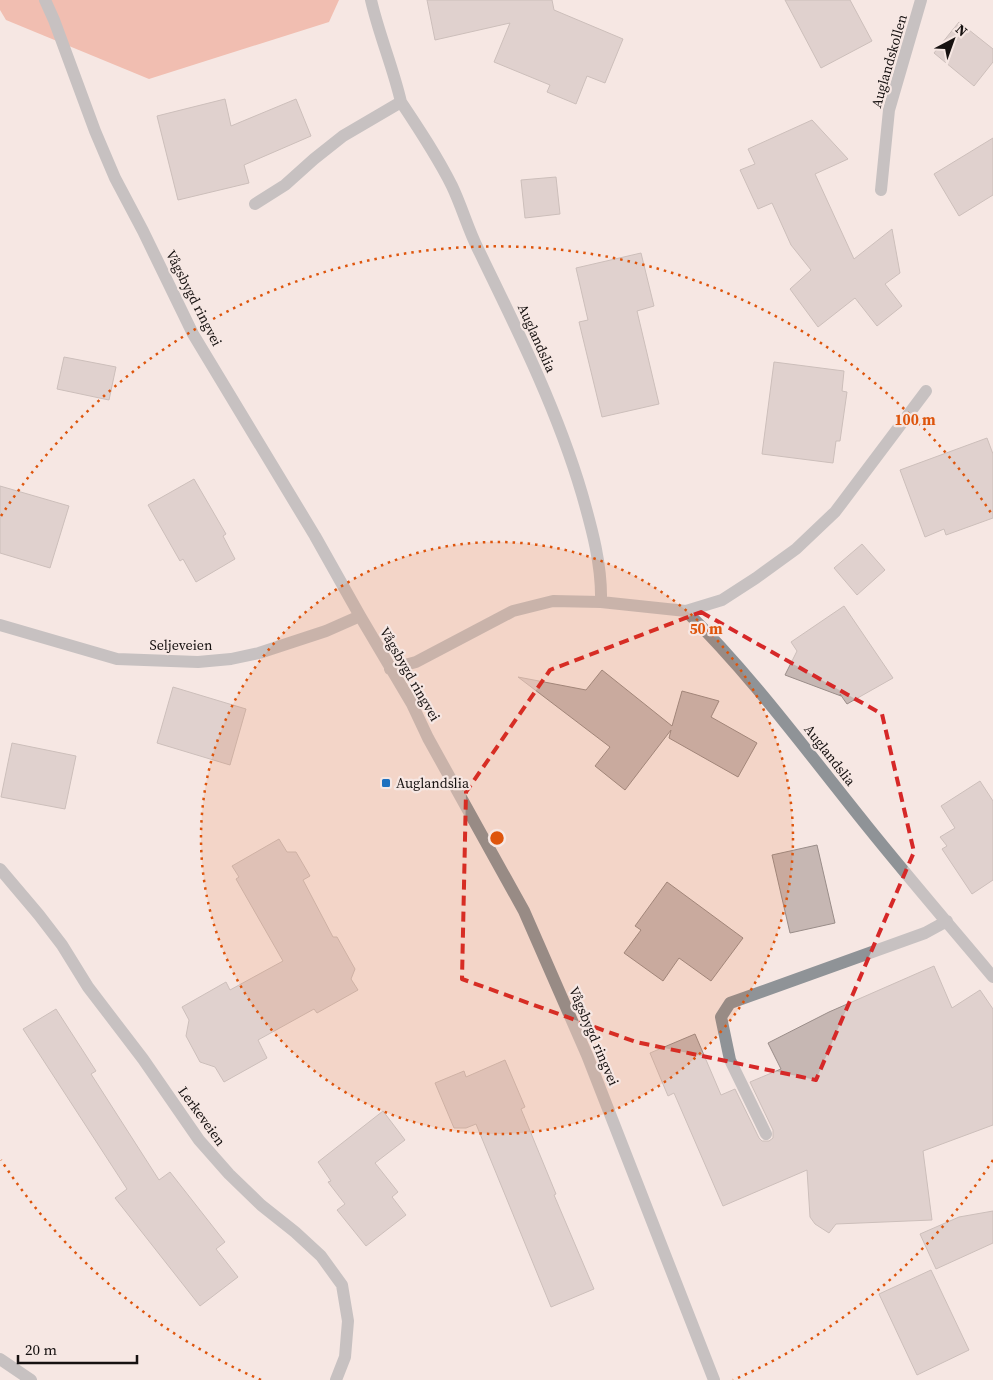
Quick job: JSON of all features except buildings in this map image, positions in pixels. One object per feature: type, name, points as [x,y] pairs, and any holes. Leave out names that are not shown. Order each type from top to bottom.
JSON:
[{"type":"street","name":"Vågsbygd ringvei","points":[[45,0],[115,178],[143,231],[192,334],[310,527],[390,669],[412,704],[428,738],[524,911],[587,1055],[714,1380]]},
{"type":"street","name":"Auglandslia","points":[[371,0],[377,26],[396,79],[401,102],[435,152],[453,188],[470,233],[508,309],[554,414],[574,469],[593,532],[602,583],[601,602]]},
{"type":"street","name":"Auglandskollen","points":[[881,190],[889,110],[921,0]]},
{"type":"street","points":[[255,204],[285,184],[343,136],[401,102]]},
{"type":"street","points":[[390,669],[416,662],[513,611],[553,601],[601,602],[686,611],[722,600],[796,549],[835,512],[926,391]]},
{"type":"street","name":"Auglandslia","points":[[686,611],[714,639],[803,745],[867,827],[993,978]]},
{"type":"street","name":"Seljeveien","points":[[0,625],[118,658],[198,662],[231,659],[258,653],[326,631],[360,616]]},
{"type":"street","name":"Lerkeveien","points":[[0,869],[62,945],[88,987],[143,1059],[198,1140],[248,1193],[321,1256],[342,1285],[348,1321],[345,1357],[336,1380]]},
{"type":"street","points":[[766,1134],[730,1060],[722,1017],[730,1003],[925,933],[947,921]]},
{"type":"street","points":[[0,1359],[31,1380]]},
{"type":"highlighted area","points":[[701,612],[882,714],[914,852],[816,1080],[636,1042],[462,979],[466,792],[550,670]]},
{"type":"shaded area","points":[[0,0],[339,0],[329,22],[149,79],[6,20],[0,10]]},
{"type":"place","name":"Auglandslia","points":[[386,783]]}]
